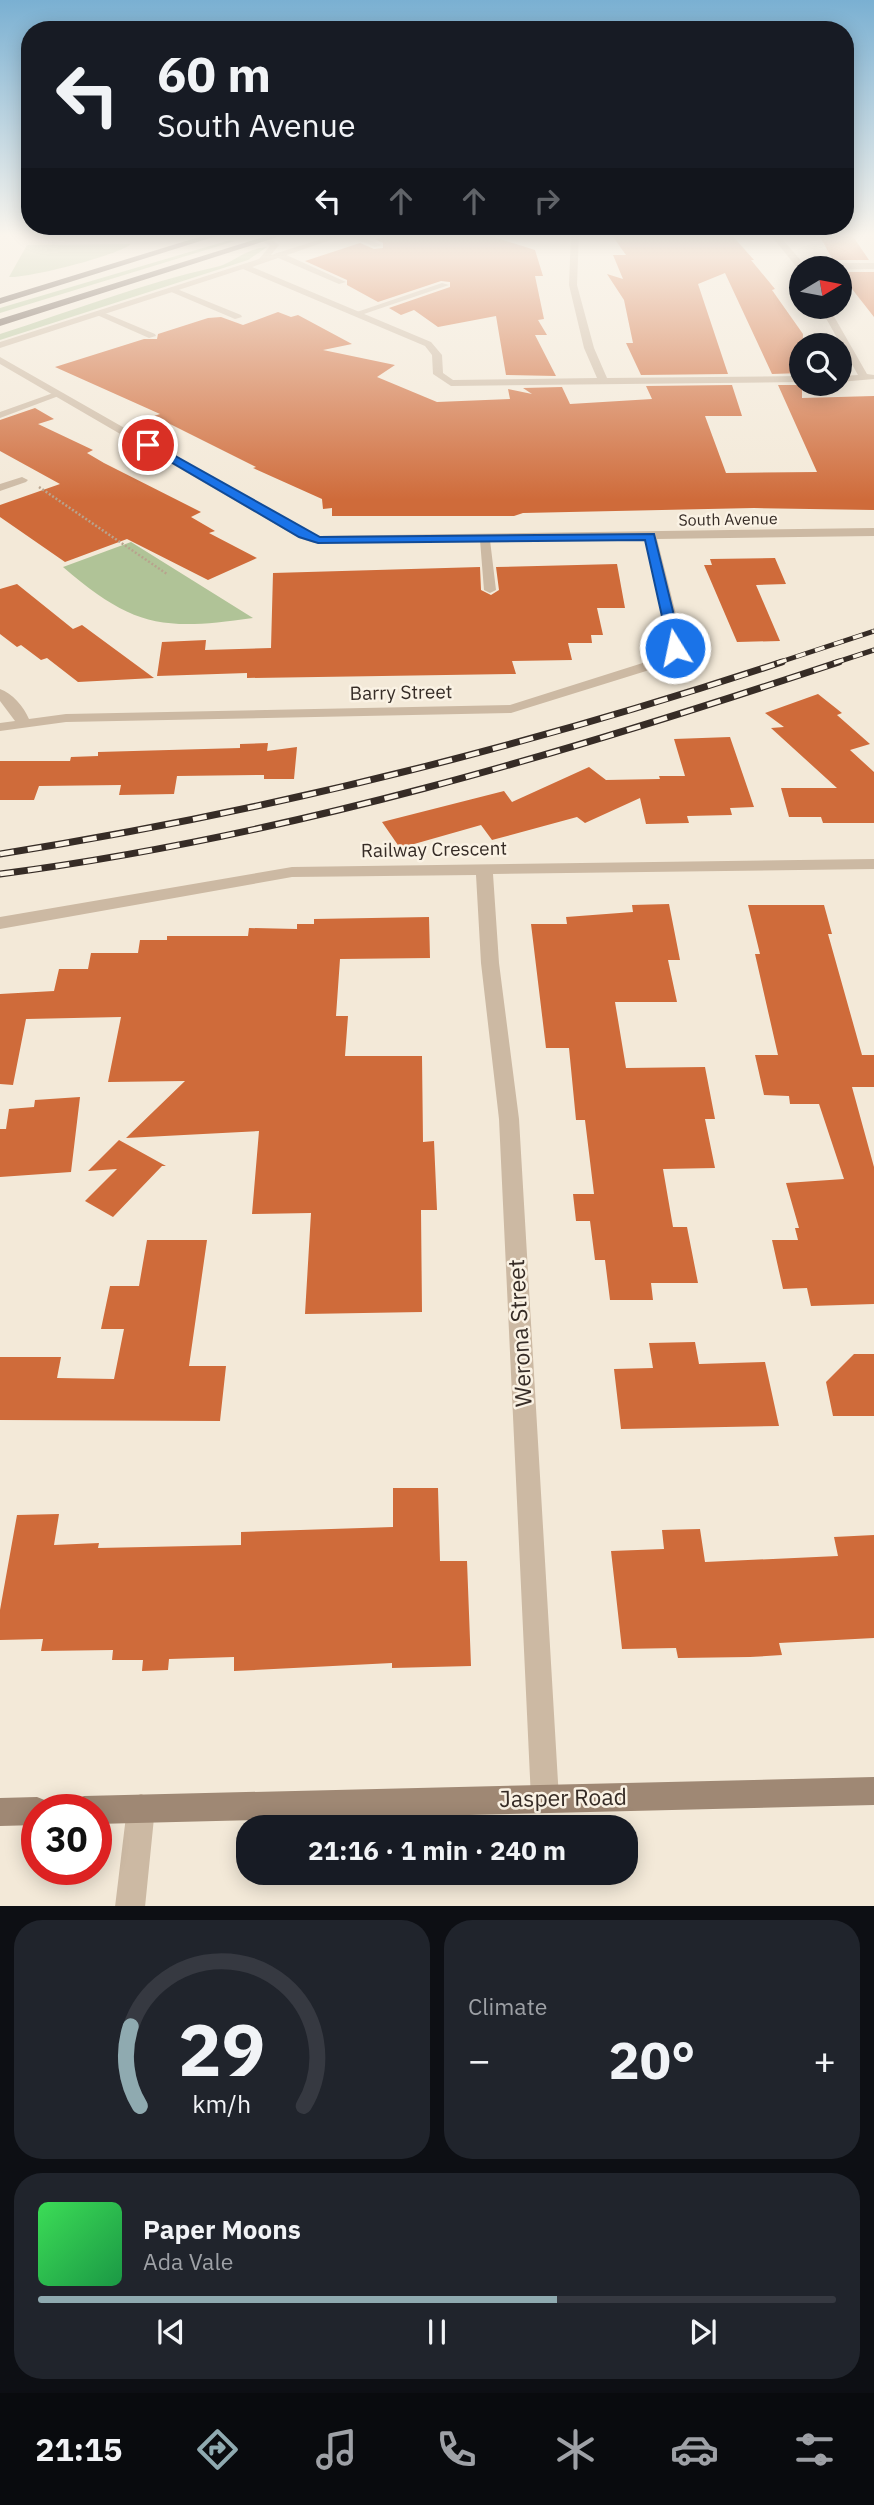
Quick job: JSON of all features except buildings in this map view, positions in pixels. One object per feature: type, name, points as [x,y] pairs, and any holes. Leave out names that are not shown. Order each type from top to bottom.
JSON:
[{"type":"main road","name":"Jasper Road","points":[[112,1809],[874,1791]]},
{"type":"main road","points":[[0,1812],[21,1811]]},
{"type":"street","points":[[0,345],[72,322]]},
{"type":"street","points":[[374,322],[432,347],[437,355],[438,374],[451,383],[789,380]]},
{"type":"street","points":[[582,322],[589,348],[604,382]]},
{"type":"street","points":[[833,322],[869,377]]},
{"type":"street","points":[[589,348],[591,382]]},
{"type":"street","name":"South Avenue","points":[[0,360],[311,538],[336,542],[874,532]]},
{"type":"street","points":[[0,488],[22,480]]},
{"type":"street","name":"Barry Street","points":[[0,727],[66,718],[511,709],[529,704],[654,664],[673,653],[676,642],[650,536]]},
{"type":"street","points":[[0,693],[16,708],[24,724]]},
{"type":"street","name":"Railway Crescent","points":[[0,923],[142,900],[272,873],[874,864]]},
{"type":"street","name":"Werona Street","points":[[484,869],[491,962],[509,1119],[545,1799]]},
{"type":"street","points":[[130,1906],[141,1808]]},
{"type":"lane","points":[[120,322],[152,336]]},
{"type":"lane","points":[[0,415],[60,394]]},
{"type":"lane","points":[[485,540],[490,590]]},
{"type":"path","points":[[22,480],[37,486],[167,574]]},
{"type":"green space","points":[[36,322],[56,322],[0,340],[0,334]]},
{"type":"green space","points":[[131,542],[253,618],[195,624],[150,620],[109,602],[63,567]]},
{"type":"railway","points":[[777,663],[874,631]]},
{"type":"railway","points":[[834,663],[874,650]]},
{"type":"railway","points":[[0,854],[198,818],[395,774],[589,722],[782,662]]},
{"type":"railway","points":[[0,874],[107,858],[319,815],[529,759],[839,662]]},
{"type":"route","points":[[148,445],[303,534],[327,542],[650,536],[676,642],[675,648]]}]
